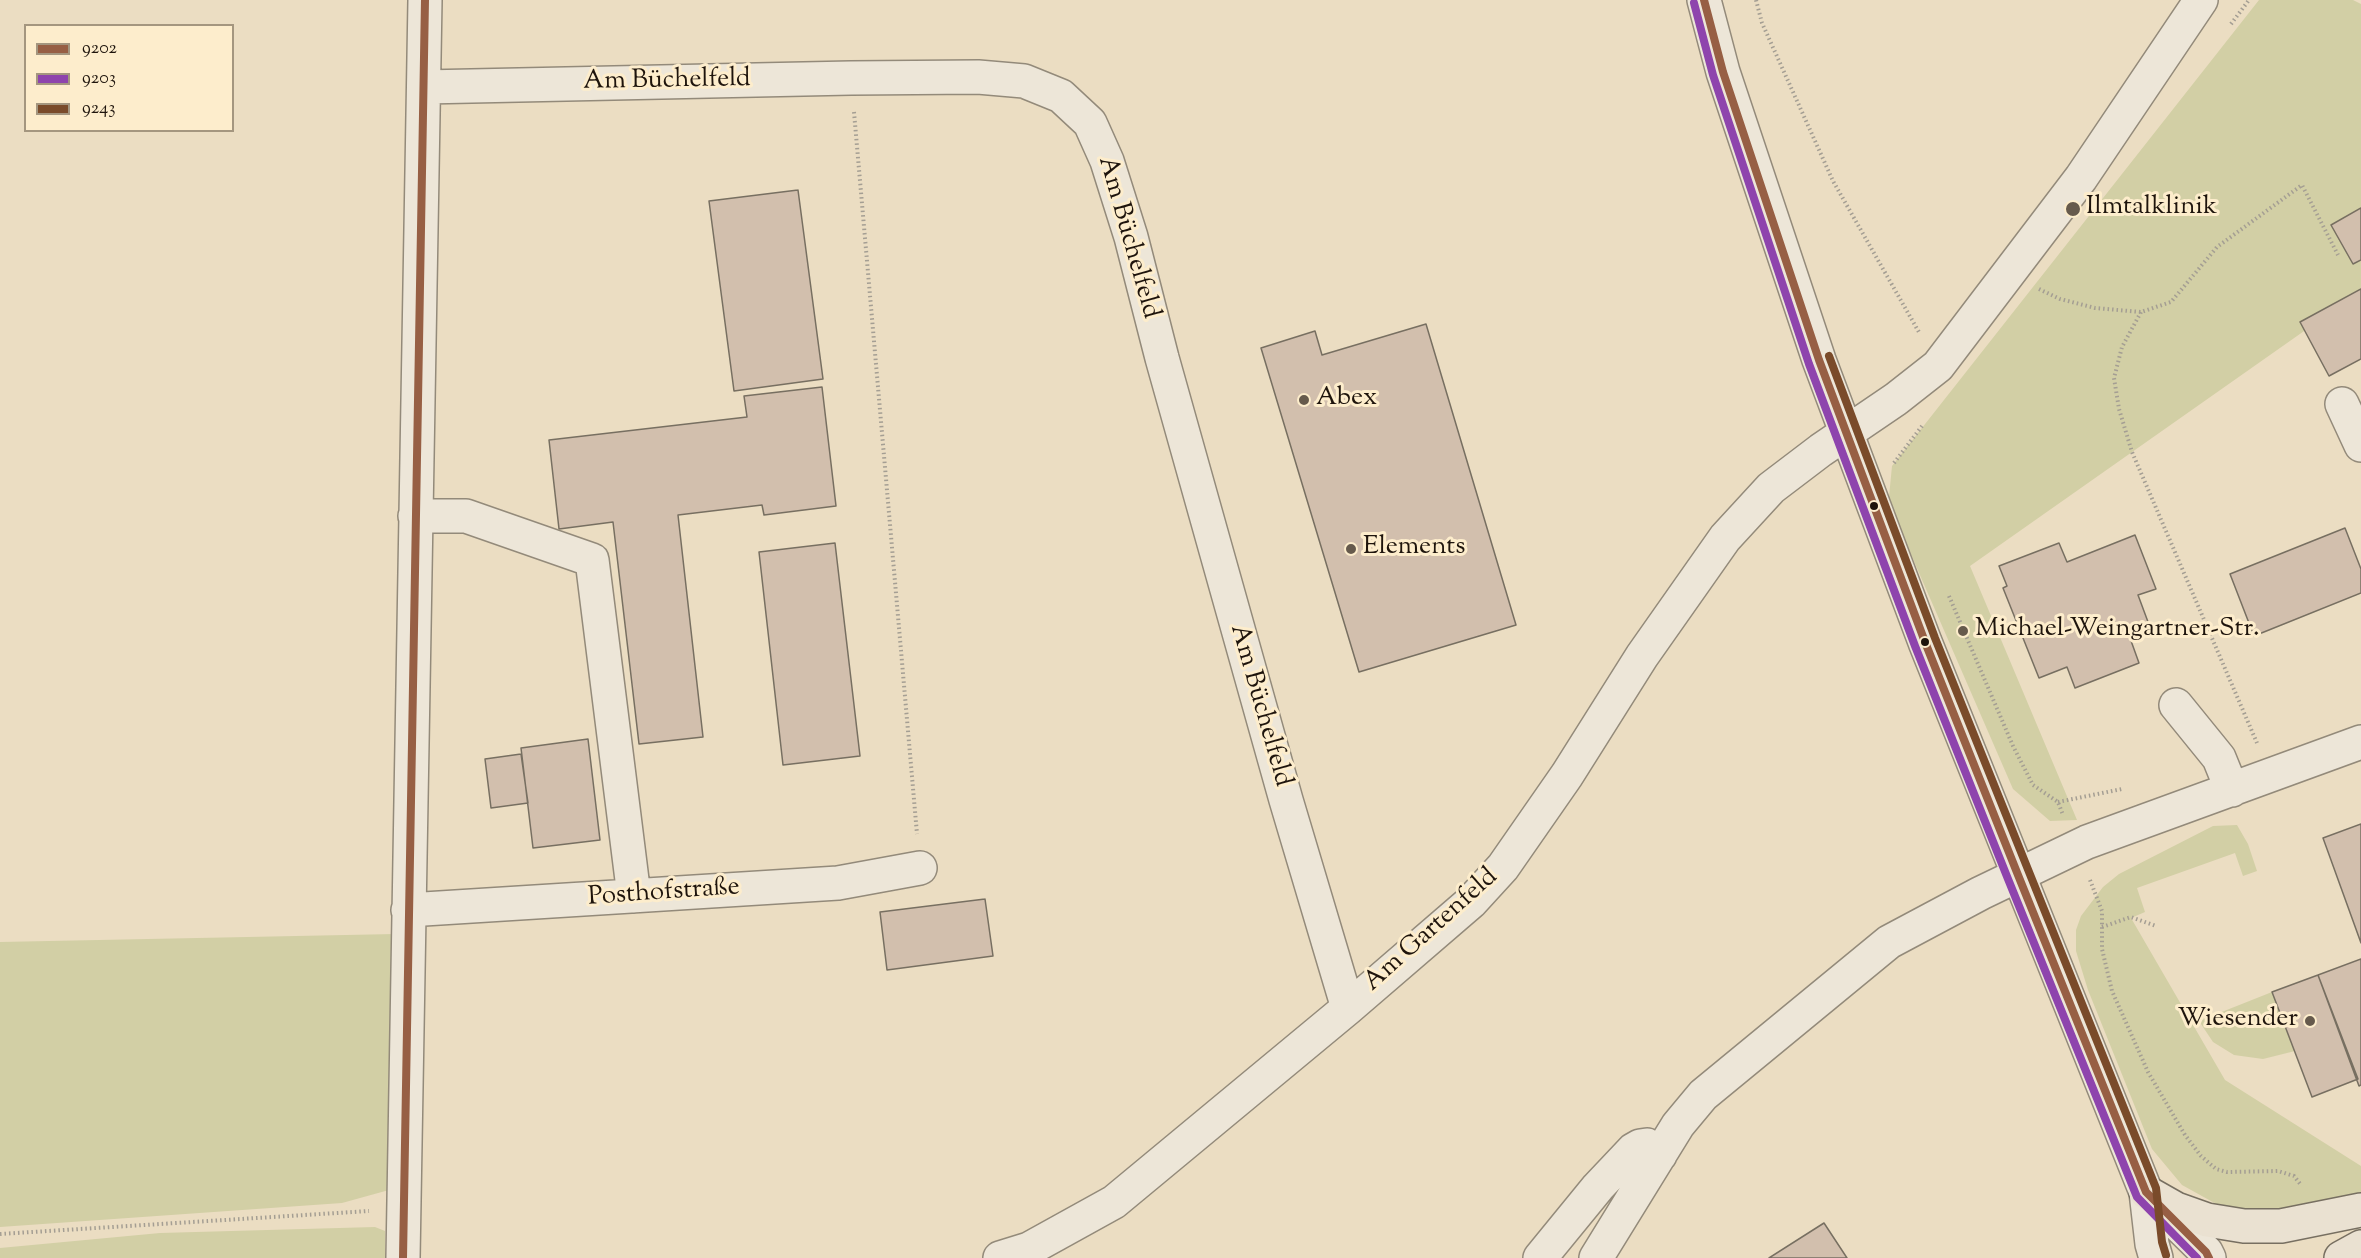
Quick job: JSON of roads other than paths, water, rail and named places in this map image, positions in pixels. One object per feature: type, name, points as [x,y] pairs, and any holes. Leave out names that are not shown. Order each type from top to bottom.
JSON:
[{"type":"main road","points":[[2146,1192],[2176,1209],[2207,1220],[2244,1226],[2281,1226],[2361,1210]]},
{"type":"main road","points":[[2342,1258],[2361,1247]]},
{"type":"street","points":[[403,1258],[425,0]]},
{"type":"street","points":[[1704,0],[1723,72],[1755,172],[1846,432],[1925,642],[2146,1192],[2152,1244],[2156,1258]]},
{"type":"street","name":"Am Gartenfeld","points":[[1000,1258],[1029,1249],[1114,1202],[1348,1008],[1471,902],[1503,867],[1567,776],[1642,656],[1725,538],[1772,488],[1938,366],[2080,178],[2201,0]]},
{"type":"street","name":"Am Büchelfeld","points":[[424,87],[978,77],[1024,81],[1061,96],[1090,123],[1107,161],[1131,237],[1286,800],[1348,1008]]},
{"type":"street","points":[[2342,404],[2361,445]]},
{"type":"street","points":[[415,516],[466,516],[592,560],[634,896]]},
{"type":"street","points":[[2176,705],[2219,758],[2232,790]]},
{"type":"street","points":[[1596,1258],[1615,1223],[1678,1125],[1703,1095],[1889,942],[2018,875],[2078,847],[2361,742]]},
{"type":"street","name":"Posthofstraße","points":[[408,910],[838,883],[920,868]]},
{"type":"street","points":[[1540,1258],[1598,1187],[1633,1150],[1647,1145],[1660,1155]]},
{"type":"street","points":[[2146,1192],[2206,1252],[2209,1258]]},
{"type":"place","name":"Ilmtalklinik","points":[[2073,209]]},
{"type":"place","name":"Abex","points":[[1304,400]]},
{"type":"place","name":"Elements","points":[[1351,549]]},
{"type":"place","name":"Michael-Weingartner-Str.","points":[[1963,631]]},
{"type":"place","name":"Wiesender","points":[[2310,1021]]}]
